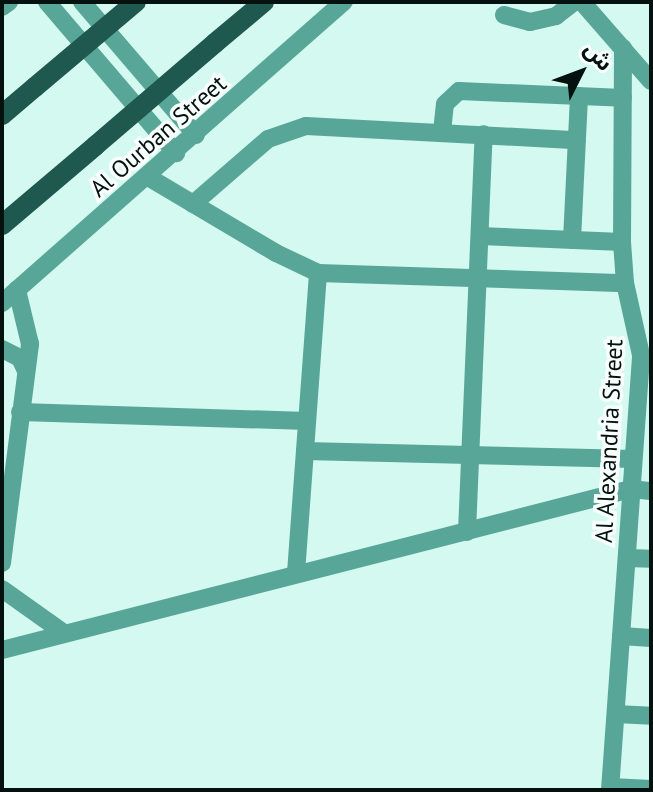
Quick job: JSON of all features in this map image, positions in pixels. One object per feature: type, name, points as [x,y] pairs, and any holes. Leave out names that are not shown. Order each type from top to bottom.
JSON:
[{"type":"main road","points":[[2,115],[136,2]]},
{"type":"main road","points":[[2,225],[264,2]]},
{"type":"street","points":[[2,7],[9,2]]},
{"type":"street","points":[[47,2],[176,153]]},
{"type":"street","points":[[82,2],[196,135]]},
{"type":"street","name":"Al Ourban Street","points":[[2,303],[344,2]]},
{"type":"street","points":[[504,15],[530,22],[556,16],[574,2]]},
{"type":"street","points":[[582,2],[651,81]]},
{"type":"street","name":"Al Alexandria Street","points":[[610,788],[633,459],[644,419],[646,344],[625,283],[622,242],[623,48]]},
{"type":"street","points":[[442,132],[445,104],[459,91],[623,98]]},
{"type":"street","points":[[572,240],[579,96]]},
{"type":"street","points":[[193,204],[268,139],[286,130],[326,125],[577,140]]},
{"type":"street","points":[[467,532],[484,134]]},
{"type":"street","points":[[148,177],[318,273],[625,283]]},
{"type":"street","points":[[480,236],[622,242]]},
{"type":"street","points":[[296,573],[318,273]]},
{"type":"street","points":[[2,563],[30,331],[17,290]]},
{"type":"street","points":[[2,349],[20,358],[26,371]]},
{"type":"street","points":[[20,412],[307,421]]},
{"type":"street","points":[[305,451],[633,459]]},
{"type":"street","points":[[2,650],[631,489],[651,491]]},
{"type":"street","points":[[627,558],[651,559]]},
{"type":"street","points":[[2,589],[64,633]]},
{"type":"street","points":[[621,636],[651,638]]},
{"type":"street","points":[[616,714],[651,716]]},
{"type":"street","points":[[610,788],[651,789]]}]
